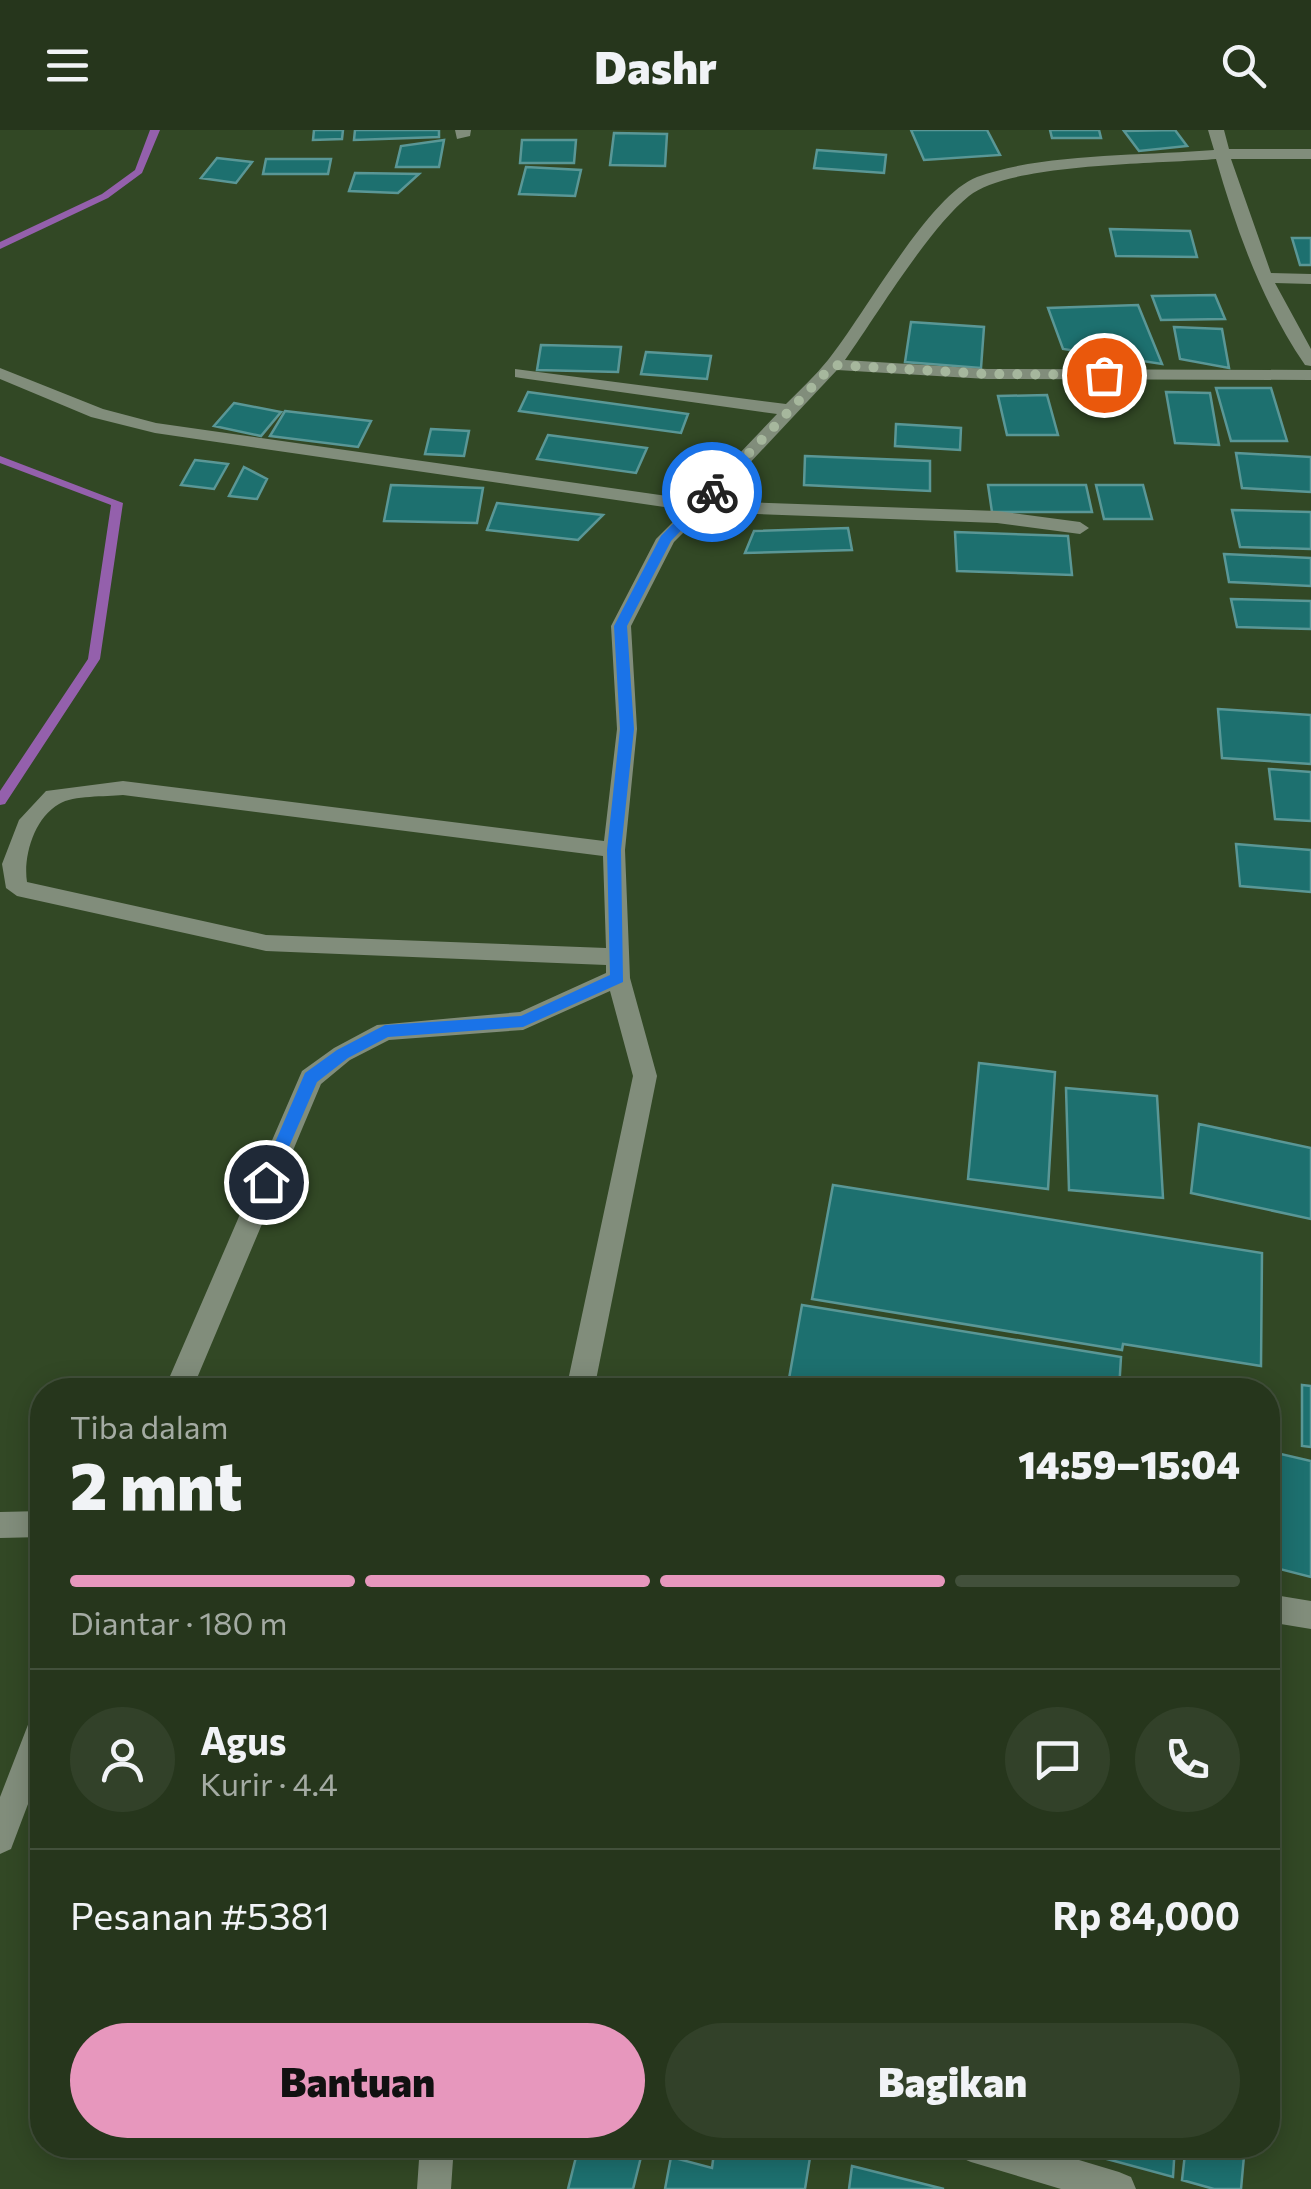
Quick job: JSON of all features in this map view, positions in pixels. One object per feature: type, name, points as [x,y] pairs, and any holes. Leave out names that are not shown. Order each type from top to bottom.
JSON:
[{"type":"street","points":[[1216,130],[1266,278],[1279,309],[1311,360]]},
{"type":"street","points":[[582,1378],[645,1076],[618,967],[614,850],[627,729],[620,626],[666,539],[833,365],[934,224],[962,193],[981,181],[1032,169],[1222,154],[1311,154]]},
{"type":"street","points":[[1266,278],[1311,279]]},
{"type":"street","points":[[833,365],[987,374],[1311,375]]},
{"type":"street","points":[[0,373],[98,413],[155,428],[699,506],[997,516],[1080,528]]},
{"type":"street","points":[[521,374],[787,410]]},
{"type":"street","points":[[614,850],[124,788],[54,796],[30,820],[13,864],[17,888],[266,944],[618,967]]},
{"type":"street","points":[[183,1378],[310,1078],[342,1054],[385,1031],[523,1021],[618,967]]},
{"type":"street","points":[[0,1525],[30,1524]]},
{"type":"street","points":[[1280,1610],[1311,1615]]},
{"type":"street","points":[[0,1838],[30,1759]]},
{"type":"street","points":[[434,2189],[436,2158]]},
{"type":"street","points":[[1015,2158],[1119,2189]]},
{"type":"building","points":[[314,130],[343,130],[342,139],[313,140]]},
{"type":"building","points":[[355,130],[439,130],[439,137],[354,140]]},
{"type":"building","points":[[911,130],[987,130],[1000,155],[924,160]]},
{"type":"building","points":[[1050,130],[1099,130],[1101,138],[1052,138]]},
{"type":"building","points":[[1175,130],[1187,146],[1139,151],[1124,131]]},
{"type":"building","points":[[614,133],[667,134],[665,166],[610,165]]},
{"type":"building","points":[[444,140],[439,167],[396,167],[401,146]]},
{"type":"building","points":[[522,140],[576,140],[574,163],[520,163]]},
{"type":"building","points":[[817,150],[886,155],[884,173],[814,168]]},
{"type":"building","points":[[217,158],[252,162],[236,183],[201,178]]},
{"type":"building","points":[[266,159],[331,159],[328,174],[263,174]]},
{"type":"building","points":[[526,167],[581,170],[575,196],[519,194]]},
{"type":"building","points":[[355,173],[419,174],[398,193],[349,191]]},
{"type":"building","points":[[1110,229],[1190,231],[1197,257],[1116,256]]},
{"type":"building","points":[[1292,238],[1311,238],[1311,265],[1300,265]]},
{"type":"building","points":[[1215,295],[1225,319],[1161,320],[1152,296]]},
{"type":"building","points":[[1138,305],[1162,364],[1063,349],[1048,308]]},
{"type":"building","points":[[911,322],[984,327],[981,368],[905,362]]},
{"type":"building","points":[[1174,327],[1222,329],[1229,368],[1180,359]]},
{"type":"building","points":[[541,345],[621,347],[618,372],[537,370]]},
{"type":"building","points":[[646,352],[711,356],[707,379],[641,374]]},
{"type":"building","points":[[1216,388],[1271,388],[1287,441],[1231,441]]},
{"type":"building","points":[[528,392],[688,414],[681,433],[519,411]]},
{"type":"building","points":[[1166,392],[1210,393],[1219,445],[1175,443]]},
{"type":"building","points":[[1047,395],[1058,435],[1007,435],[998,396]]},
{"type":"building","points":[[234,403],[281,412],[261,436],[214,426]]},
{"type":"building","points":[[285,411],[371,421],[358,447],[270,436]]},
{"type":"building","points":[[896,424],[961,428],[960,450],[895,446]]},
{"type":"building","points":[[431,429],[469,431],[464,456],[425,454]]},
{"type":"building","points":[[548,435],[647,448],[636,473],[537,459]]},
{"type":"building","points":[[1236,453],[1311,457],[1311,492],[1242,488]]},
{"type":"building","points":[[805,456],[930,461],[930,491],[804,485]]},
{"type":"building","points":[[195,460],[228,464],[214,489],[181,485]]},
{"type":"building","points":[[244,467],[267,479],[257,499],[229,496]]},
{"type":"building","points":[[391,485],[483,488],[477,523],[384,521]]},
{"type":"building","points":[[988,485],[1086,485],[1092,512],[992,512]]},
{"type":"building","points":[[1096,485],[1143,485],[1152,519],[1104,519]]},
{"type":"building","points":[[497,503],[603,515],[578,540],[487,530]]},
{"type":"building","points":[[1232,510],[1311,512],[1311,549],[1240,547]]},
{"type":"building","points":[[848,528],[852,550],[745,553],[754,531]]},
{"type":"building","points":[[955,532],[1068,536],[1072,575],[957,571]]},
{"type":"building","points":[[1224,554],[1311,558],[1311,586],[1229,582]]},
{"type":"building","points":[[1231,599],[1311,601],[1311,629],[1237,627]]},
{"type":"building","points":[[1218,709],[1311,715],[1311,764],[1222,758]]},
{"type":"building","points":[[1269,769],[1311,772],[1311,821],[1275,819]]},
{"type":"building","points":[[1236,844],[1311,850],[1311,892],[1240,886]]},
{"type":"building","points":[[979,1063],[1055,1072],[1048,1189],[968,1179]]},
{"type":"building","points":[[1066,1088],[1157,1096],[1163,1198],[1069,1190]]},
{"type":"building","points":[[1199,1124],[1311,1148],[1311,1219],[1191,1193]]},
{"type":"building","points":[[833,1185],[1262,1253],[1261,1366],[1123,1344],[1122,1350],[812,1299]]},
{"type":"building","points":[[802,1305],[1121,1357],[1120,1378],[789,1378]]},
{"type":"building","points":[[1302,1385],[1311,1386],[1311,1447],[1302,1446]]},
{"type":"building","points":[[1280,1454],[1311,1461],[1311,1577],[1280,1569]]},
{"type":"building","points":[[576,2158],[641,2158],[633,2189],[568,2189]]},
{"type":"building","points":[[671,2158],[712,2168],[713,2158],[810,2158],[805,2189],[665,2189]]},
{"type":"building","points":[[1174,2158],[1173,2177],[1107,2159]]},
{"type":"building","points":[[1185,2158],[1244,2158],[1241,2189],[1214,2189],[1182,2180]]},
{"type":"building","points":[[852,2166],[944,2189],[849,2189]]},
{"type":"waterway","points":[[0,246],[105,196],[139,171],[155,130]]},
{"type":"waterway","points":[[0,459],[117,503],[94,659],[0,801]]},
{"type":"way so far","points":[[712,492],[833,365],[987,374],[1104,375]]},
{"type":"route","points":[[266,1182],[310,1078],[342,1054],[385,1031],[523,1021],[618,978],[614,850],[627,729],[620,626],[666,539],[712,492]]}]
